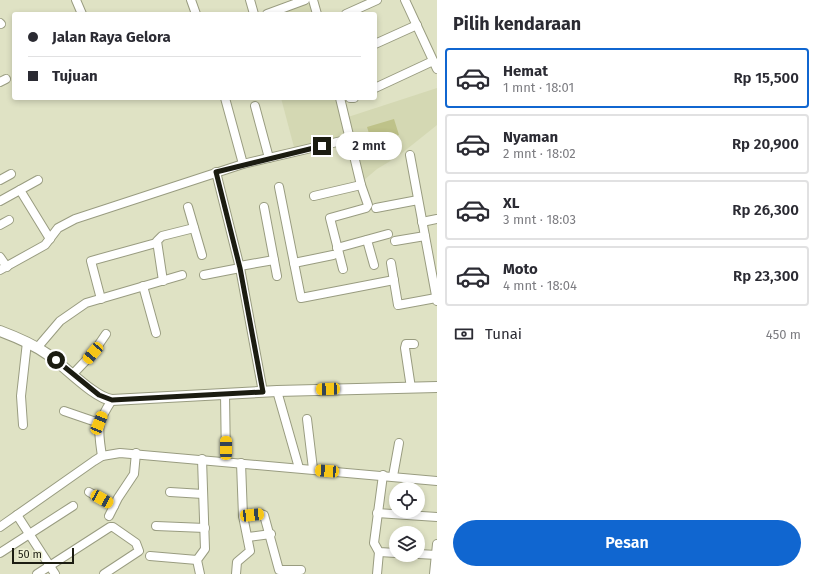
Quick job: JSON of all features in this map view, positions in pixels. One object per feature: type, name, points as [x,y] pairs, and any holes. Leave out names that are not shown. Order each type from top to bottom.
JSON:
[{"type":"street","points":[[76,0],[81,12]]},
{"type":"street","points":[[191,0],[195,12]]},
{"type":"street","points":[[250,0],[253,12]]},
{"type":"street","points":[[272,12],[304,0]]},
{"type":"street","points":[[313,0],[316,12]]},
{"type":"street","points":[[350,12],[377,0]]},
{"type":"street","points":[[405,0],[437,69]]},
{"type":"street","points":[[377,43],[417,25]]},
{"type":"street","points":[[377,87],[433,60]]},
{"type":"street","points":[[226,100],[243,164]]},
{"type":"street","points":[[340,100],[360,185],[368,202],[366,208],[330,218],[335,252],[343,269]]},
{"type":"street","points":[[256,106],[269,158]]},
{"type":"street","points":[[0,257],[3,269],[45,245],[58,228],[75,219],[156,194],[216,172],[243,164],[350,139]]},
{"type":"street","points":[[391,263],[398,305],[437,300],[410,155]]},
{"type":"street","points":[[216,172],[240,267],[263,392]]},
{"type":"street","points":[[0,180],[11,174]]},
{"type":"street","points":[[0,201],[38,180]]},
{"type":"street","points":[[314,196],[360,185]]},
{"type":"street","points":[[279,187],[301,298],[394,280]]},
{"type":"street","points":[[20,190],[50,239]]},
{"type":"street","points":[[376,208],[418,200]]},
{"type":"street","points":[[188,207],[202,256]]},
{"type":"street","points":[[264,207],[278,276]]},
{"type":"street","points":[[422,222],[437,219]]},
{"type":"street","points":[[0,225],[9,220]]},
{"type":"street","points":[[100,299],[90,261],[156,243],[162,236],[194,228]]},
{"type":"street","points":[[294,263],[335,252],[388,234]]},
{"type":"street","points":[[396,242],[425,236]]},
{"type":"street","points":[[367,240],[374,265]]},
{"type":"street","points":[[156,243],[163,280]]},
{"type":"street","points":[[204,275],[274,260]]},
{"type":"street","points":[[37,348],[60,321],[86,304],[182,275]]},
{"type":"street","points":[[143,286],[156,333]]},
{"type":"street","points":[[0,331],[27,342],[37,348],[99,395],[112,400],[277,391],[437,387]]},
{"type":"street","points":[[73,374],[93,353],[106,334]]},
{"type":"street","points":[[23,426],[21,396],[27,342]]},
{"type":"street","points":[[411,388],[405,348],[406,344],[414,344]]},
{"type":"street","points":[[277,391],[298,468]]},
{"type":"street","points":[[225,394],[226,462]]},
{"type":"street","points":[[102,456],[98,432],[99,423],[112,400]]},
{"type":"street","points":[[64,411],[99,423]]},
{"type":"street","points":[[307,419],[313,470]]},
{"type":"street","points":[[394,476],[399,443]]},
{"type":"street","points":[[0,527],[102,456],[120,453],[136,453],[437,481]]},
{"type":"street","points":[[109,516],[134,474],[136,453]]},
{"type":"street","points":[[197,573],[197,560],[205,549],[202,459]]},
{"type":"street","points":[[236,574],[237,562],[250,552],[243,516],[241,463]]},
{"type":"street","points":[[377,574],[379,552],[374,543],[383,475]]},
{"type":"street","points":[[89,492],[114,506]]},
{"type":"street","points":[[170,492],[203,494]]},
{"type":"street","points":[[0,552],[72,506]]},
{"type":"street","points":[[377,513],[437,517]]},
{"type":"street","points":[[243,516],[263,514],[271,534],[279,570],[301,570]]},
{"type":"street","points":[[17,515],[55,574]]},
{"type":"street","points":[[156,526],[205,528]]},
{"type":"street","points":[[37,574],[110,527],[116,528],[136,543],[139,549],[136,554],[104,574]]},
{"type":"street","points":[[248,537],[271,534]]},
{"type":"street","points":[[434,574],[437,544]]},
{"type":"street","points":[[379,552],[389,553]]},
{"type":"street","points":[[425,554],[437,555]]},
{"type":"street","points":[[150,556],[197,560]]},
{"type":"shaded area","points":[[312,3],[314,12],[278,12]]},
{"type":"shaded area","points":[[437,88],[437,125],[397,157],[377,169],[364,180],[348,117]]},
{"type":"shaded area","points":[[282,100],[338,100],[348,137],[295,151]]},
{"type":"shaded area","points":[[394,119],[399,135],[372,143],[367,127]]},
{"type":"route","points":[[56,360],[99,395],[108,400],[263,392],[240,268],[216,172],[243,164],[322,146]]}]
